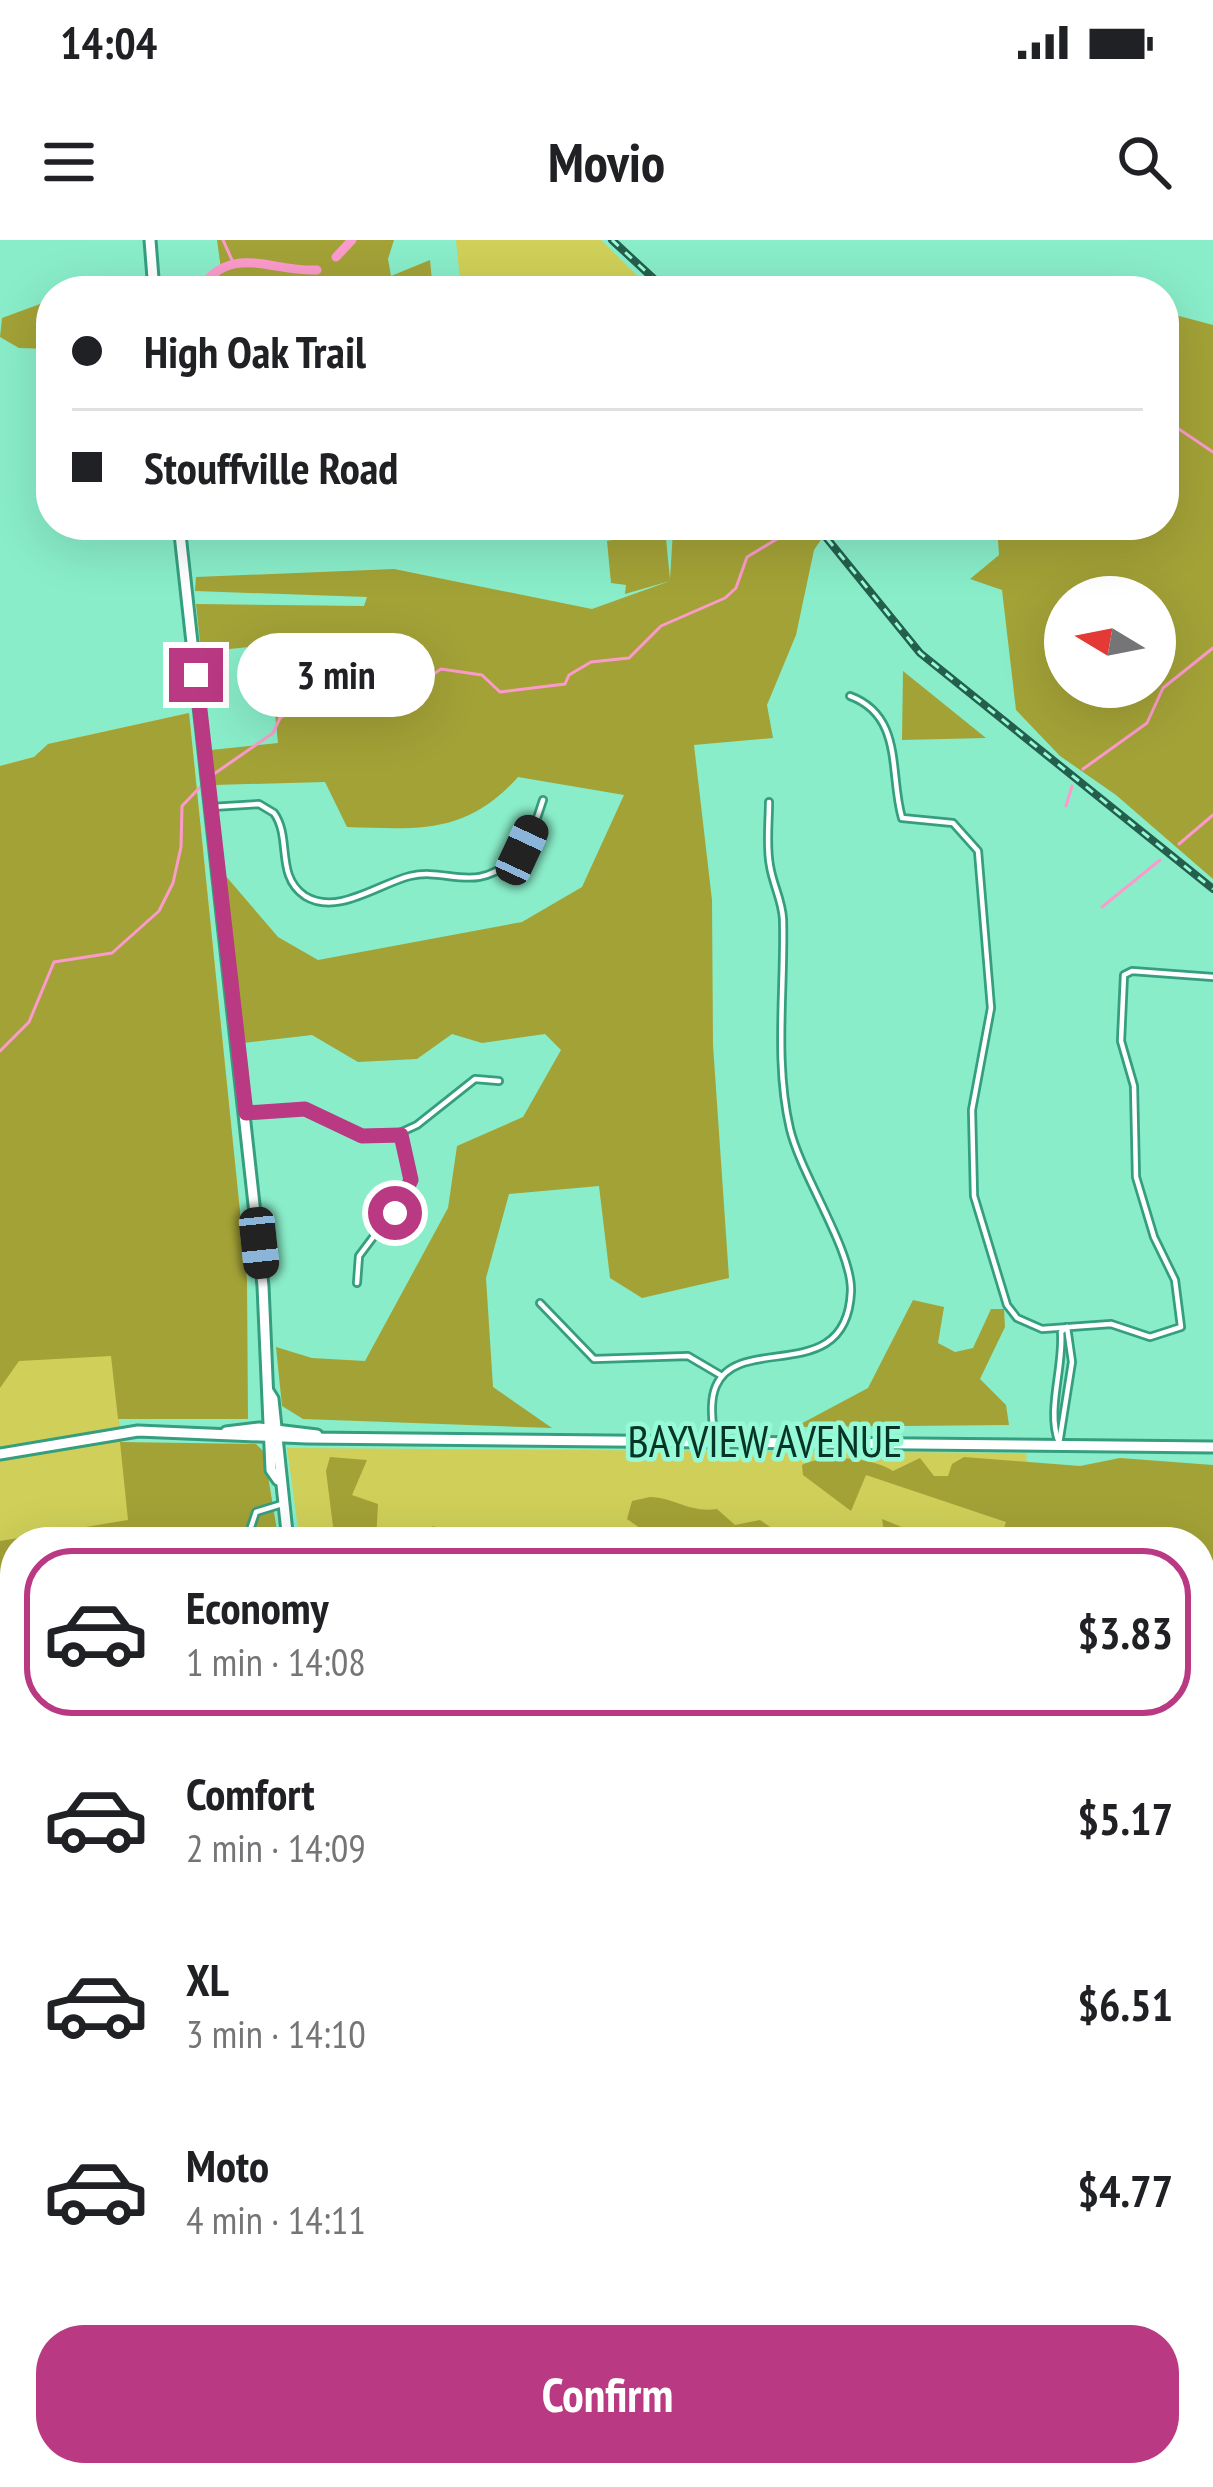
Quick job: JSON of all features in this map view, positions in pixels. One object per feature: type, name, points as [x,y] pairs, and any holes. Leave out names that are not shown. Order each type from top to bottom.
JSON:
[{"type":"main road","points":[[150,240],[153,276]]},
{"type":"main road","points":[[181,540],[246,1113],[271,1470],[278,1480],[286,1527]]},
{"type":"main road","name":"BAYVIEW AVENUE","points":[[0,1454],[106,1433],[226,1432],[1213,1447]]},
{"type":"street","points":[[850,696],[863,701],[890,732],[902,818],[953,823],[976,845],[991,1008],[972,1110],[975,1213],[1017,1318],[1042,1329],[1111,1324],[1150,1337],[1181,1327],[1175,1280],[1154,1237],[1136,1178],[1134,1086],[1121,1041],[1124,975],[1132,971],[1213,977]]},
{"type":"street","points":[[211,807],[259,804],[274,813],[291,883],[313,900],[333,903],[411,876],[465,881],[494,870],[519,854],[543,800]]},
{"type":"street","points":[[715,1440],[713,1395],[722,1376],[735,1365],[803,1355],[824,1344],[843,1322],[851,1290],[795,1147],[786,1109],[783,916],[768,860],[770,802]]},
{"type":"street","points":[[246,1113],[305,1109],[362,1136],[401,1135],[475,1079],[499,1082]]},
{"type":"street","points":[[357,1283],[359,1256],[410,1188],[401,1135]]},
{"type":"street","points":[[540,1303],[562,1332],[594,1359],[688,1356],[722,1376]]},
{"type":"street","points":[[1059,1444],[1056,1398],[1064,1362],[1061,1332],[1067,1327]]},
{"type":"street","points":[[251,1527],[256,1512],[282,1504]]},
{"type":"shaded area","points":[[217,240],[394,240],[388,259],[391,276],[219,276]]},
{"type":"shaded area","points":[[456,240],[601,240],[638,276],[460,276]]},
{"type":"shaded area","points":[[430,260],[432,276],[391,276]]},
{"type":"shaded area","points":[[36,306],[36,349],[19,348],[0,337],[2,318]]},
{"type":"shaded area","points":[[1179,316],[1213,325],[1213,879],[1116,795],[1060,756],[1016,710],[1002,590],[970,579],[999,555],[998,540],[1179,540]]},
{"type":"shaded area","points":[[666,540],[670,579],[672,540],[821,540],[814,550],[796,635],[767,705],[773,738],[694,745],[712,900],[713,1045],[729,1278],[642,1298],[610,1278],[599,1186],[509,1194],[486,1278],[493,1387],[552,1428],[303,1419],[282,1406],[276,1347],[312,1358],[365,1361],[448,1208],[457,1146],[523,1117],[561,1050],[545,1034],[482,1043],[452,1034],[417,1059],[358,1062],[312,1035],[243,1043],[224,874],[278,937],[318,960],[522,922],[582,887],[624,795],[518,777],[499,796],[460,819],[419,827],[373,828],[347,827],[325,782],[214,785],[211,750],[278,743],[268,645],[201,652],[196,604],[364,606],[367,597],[195,591],[196,577],[394,569],[592,609],[670,581],[625,594],[626,585],[611,583],[607,541]]},
{"type":"shaded area","points":[[903,671],[986,738],[902,740]]},
{"type":"shaded area","points":[[189,713],[247,1280],[112,1356],[131,1527],[0,1527],[0,766],[34,757],[48,744]]},
{"type":"shaded area","points":[[189,713],[247,1280],[248,1419],[118,1419],[111,1356],[19,1361],[0,1388],[0,766],[34,757],[48,744]]},
{"type":"shaded area","points":[[913,1300],[944,1307],[938,1343],[955,1352],[973,1348],[991,1309],[1004,1309],[1005,1327],[980,1379],[1006,1405],[1009,1425],[795,1427],[868,1388]]},
{"type":"shaded area","points":[[120,1442],[256,1444],[264,1452],[276,1527],[85,1527],[128,1520]]},
{"type":"shaded area","points":[[287,1448],[1026,1453],[1033,1527],[298,1527]]},
{"type":"shaded area","points":[[330,1457],[367,1460],[352,1495],[378,1504],[377,1527],[333,1527],[326,1471]]},
{"type":"shaded area","points":[[964,1457],[1080,1466],[1120,1458],[1213,1465],[1213,1527],[1004,1527],[1006,1522],[866,1475],[851,1511],[803,1475],[802,1465],[848,1459],[893,1471],[920,1458],[934,1476],[948,1476],[952,1464]]},
{"type":"shaded area","points":[[650,1497],[717,1509],[735,1525],[760,1520],[770,1527],[638,1527],[627,1519],[632,1501]]},
{"type":"waterway","points":[[223,240],[232,260]]},
{"type":"waterway","points":[[336,257],[352,240]]},
{"type":"waterway","points":[[211,276],[237,263],[317,270]]},
{"type":"waterway","points":[[1179,429],[1213,452]]},
{"type":"waterway","points":[[211,776],[273,733],[280,718],[298,706],[354,699],[381,711],[441,669],[482,675],[500,692],[565,684],[569,675],[591,662],[629,658],[661,626],[725,598],[736,588],[747,557],[775,540]]},
{"type":"waterway","points":[[1083,769],[1147,723],[1163,688],[1213,648]]},
{"type":"waterway","points":[[286,667],[292,688],[309,702]]},
{"type":"waterway","points":[[0,1051],[29,1022],[54,962],[112,953],[159,911],[173,883],[181,847],[182,806],[204,783]]},
{"type":"waterway","points":[[1066,806],[1072,786]]},
{"type":"waterway","points":[[1179,844],[1213,815]]},
{"type":"waterway","points":[[1102,907],[1160,860]]},
{"type":"railway","points":[[612,240],[651,276]]},
{"type":"railway","points":[[828,540],[920,653],[1213,889]]},
{"type":"route","points":[[196,675],[246,1113],[305,1109],[362,1136],[401,1135],[411,1180],[395,1213]]}]
